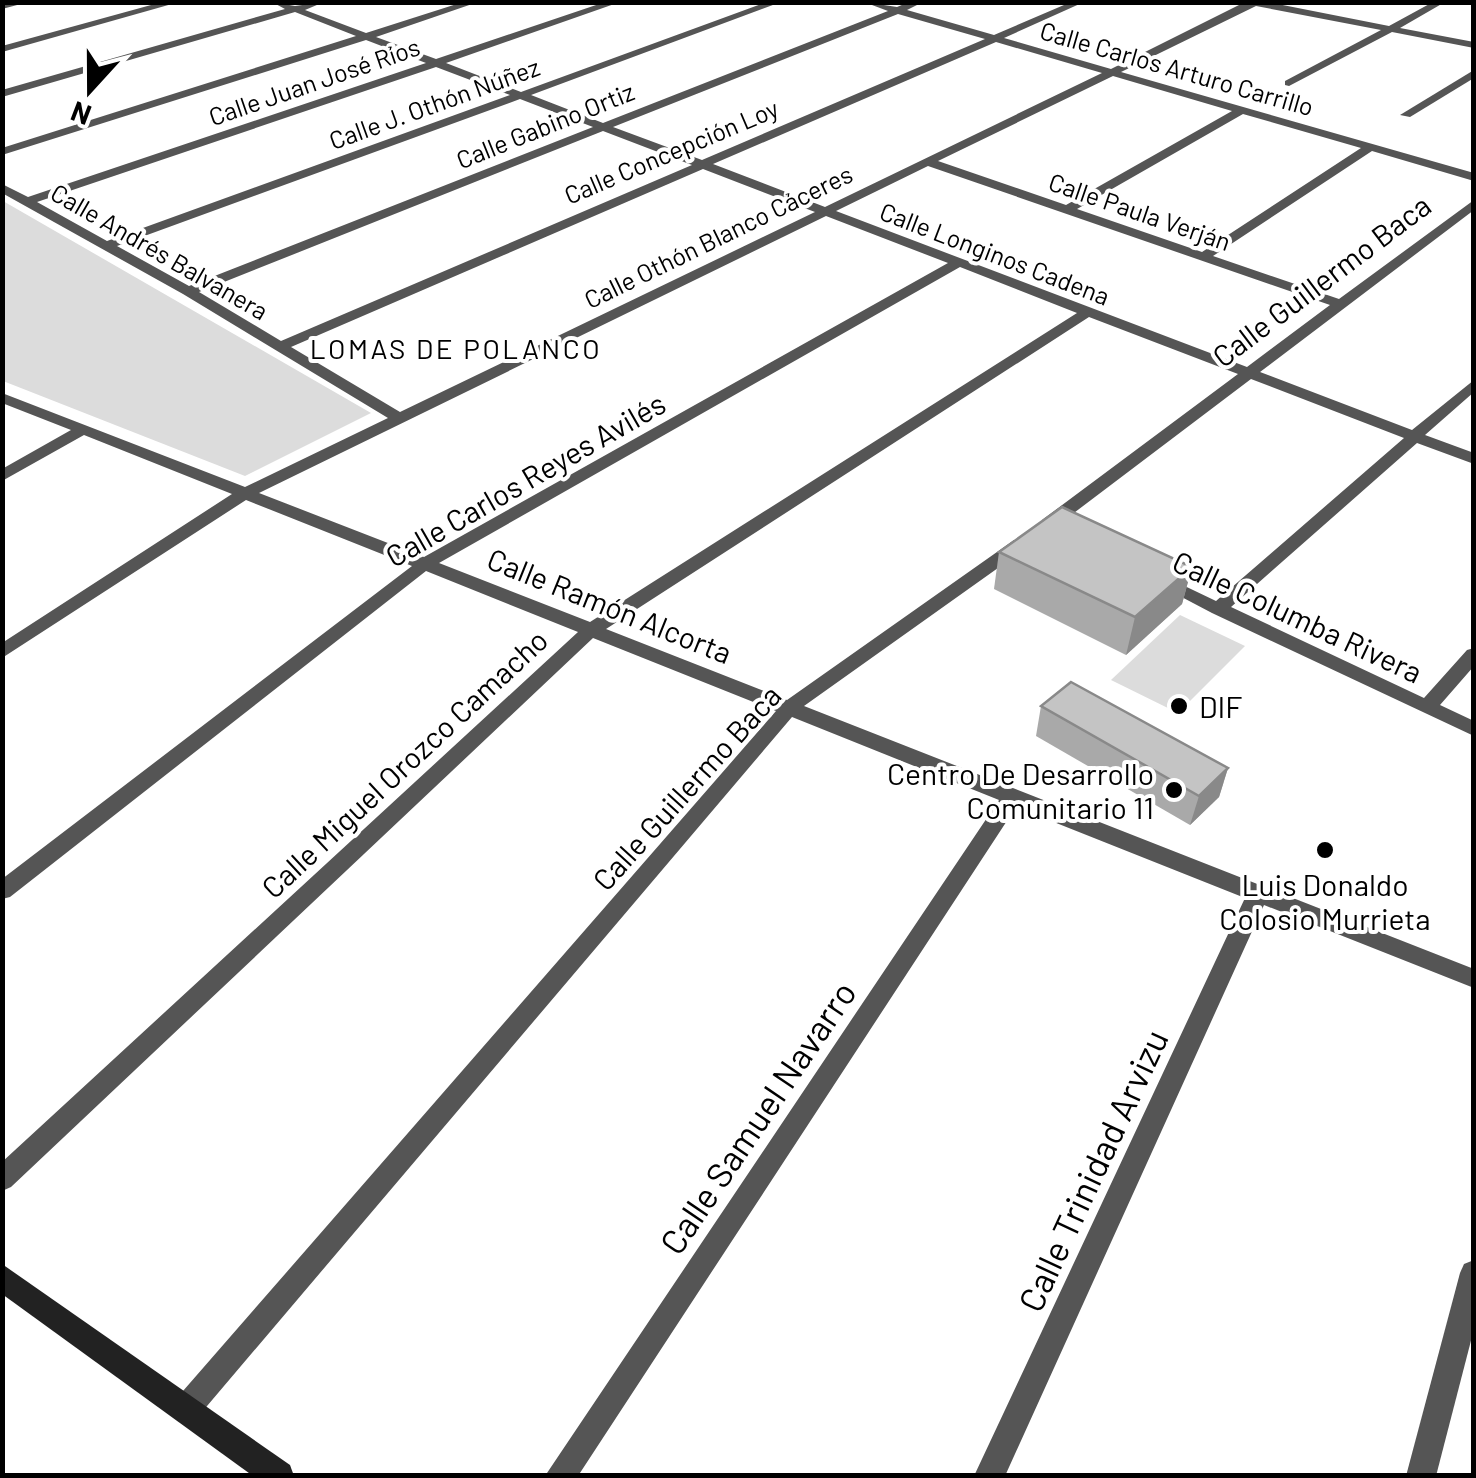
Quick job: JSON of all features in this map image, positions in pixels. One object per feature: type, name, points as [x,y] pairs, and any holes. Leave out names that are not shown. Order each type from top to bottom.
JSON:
[{"type":"street","points":[[2,6],[18,2]]},
{"type":"street","points":[[2,49],[174,2]]},
{"type":"street","name":"Calle Longinos Cadena","points":[[276,2],[1474,459]]},
{"type":"street","points":[[2,94],[320,2]]},
{"type":"street","points":[[2,152],[474,2]]},
{"type":"street","name":"Calle Juan José Ríos","points":[[26,202],[616,2]]},
{"type":"street","name":"Calle J. Othón Núñez","points":[[106,246],[778,2]]},
{"type":"street","name":"Calle Carlos Arturo Carrillo","points":[[868,2],[1474,177]]},
{"type":"street","name":"Calle Gabino Ortiz","points":[[188,292],[920,2]]},
{"type":"street","name":"Calle Concepción Loy","points":[[281,346],[1080,2]]},
{"type":"street","points":[[1288,83],[1441,2]]},
{"type":"street","points":[[1254,3],[1474,45]]},
{"type":"street","name":"Calle Othón Blanco Cáceres","points":[[2,652],[244,493],[1254,3]]},
{"type":"street","points":[[1406,115],[1474,73]]},
{"type":"street","points":[[1066,210],[1242,110]]},
{"type":"street","points":[[1203,256],[1370,147]]},
{"type":"street","name":"Calle Paula Verján","points":[[925,161],[1340,304]]},
{"type":"street","name":"Calle Andrés Balvanera","points":[[2,188],[188,292],[397,417]]},
{"type":"street","name":"Calle Guillermo Baca","points":[[186,1409],[789,708],[1053,531],[1247,373],[1474,204]]},
{"type":"street","name":"Calle Carlos Reyes Avilés","points":[[2,891],[425,564],[958,263]]},
{"type":"street","name":"Calle Miguel Orozco Camacho","points":[[2,1179],[591,630],[1088,312]]},
{"type":"street","points":[[1218,609],[1474,384]]},
{"type":"street","name":"Calle Ramón Alcorta","points":[[2,397],[1474,979]]},
{"type":"street","points":[[2,476],[84,429]]},
{"type":"street","name":"Calle Columba Rivera","points":[[1149,576],[1474,729]]},
{"type":"street","points":[[1427,708],[1474,654]]},
{"type":"street","name":"Calle Samuel Navarro","points":[[560,1476],[1012,796]]},
{"type":"street","name":"Calle Trinidad Arvizu","points":[[989,1476],[1258,894]]},
{"type":"street","points":[[1421,1476],[1474,1273]]},
{"type":"street","points":[[2,1277],[279,1476]]},
{"type":"shaded area","points":[[2,201],[371,413],[245,476],[3,381]]},
{"type":"shaded area","points":[[1180,615],[1245,646],[1178,713],[1111,680]]},
{"type":"building","points":[[1062,507],[1192,567],[1135,617],[999,552]]},
{"type":"building","points":[[1071,682],[1228,768],[1199,796],[1041,706]]},
{"type":"place","name":"DIF","points":[[1179,706]]},
{"type":"place","name":"Centro De Desarrollo Comunitario 11","points":[[1174,790]]},
{"type":"place","name":"Luis Donaldo Colosio Murrieta","points":[[1325,850]]},
{"type":"district","name":"LOMAS DE POLANCO","points":[[456,348]]}]
